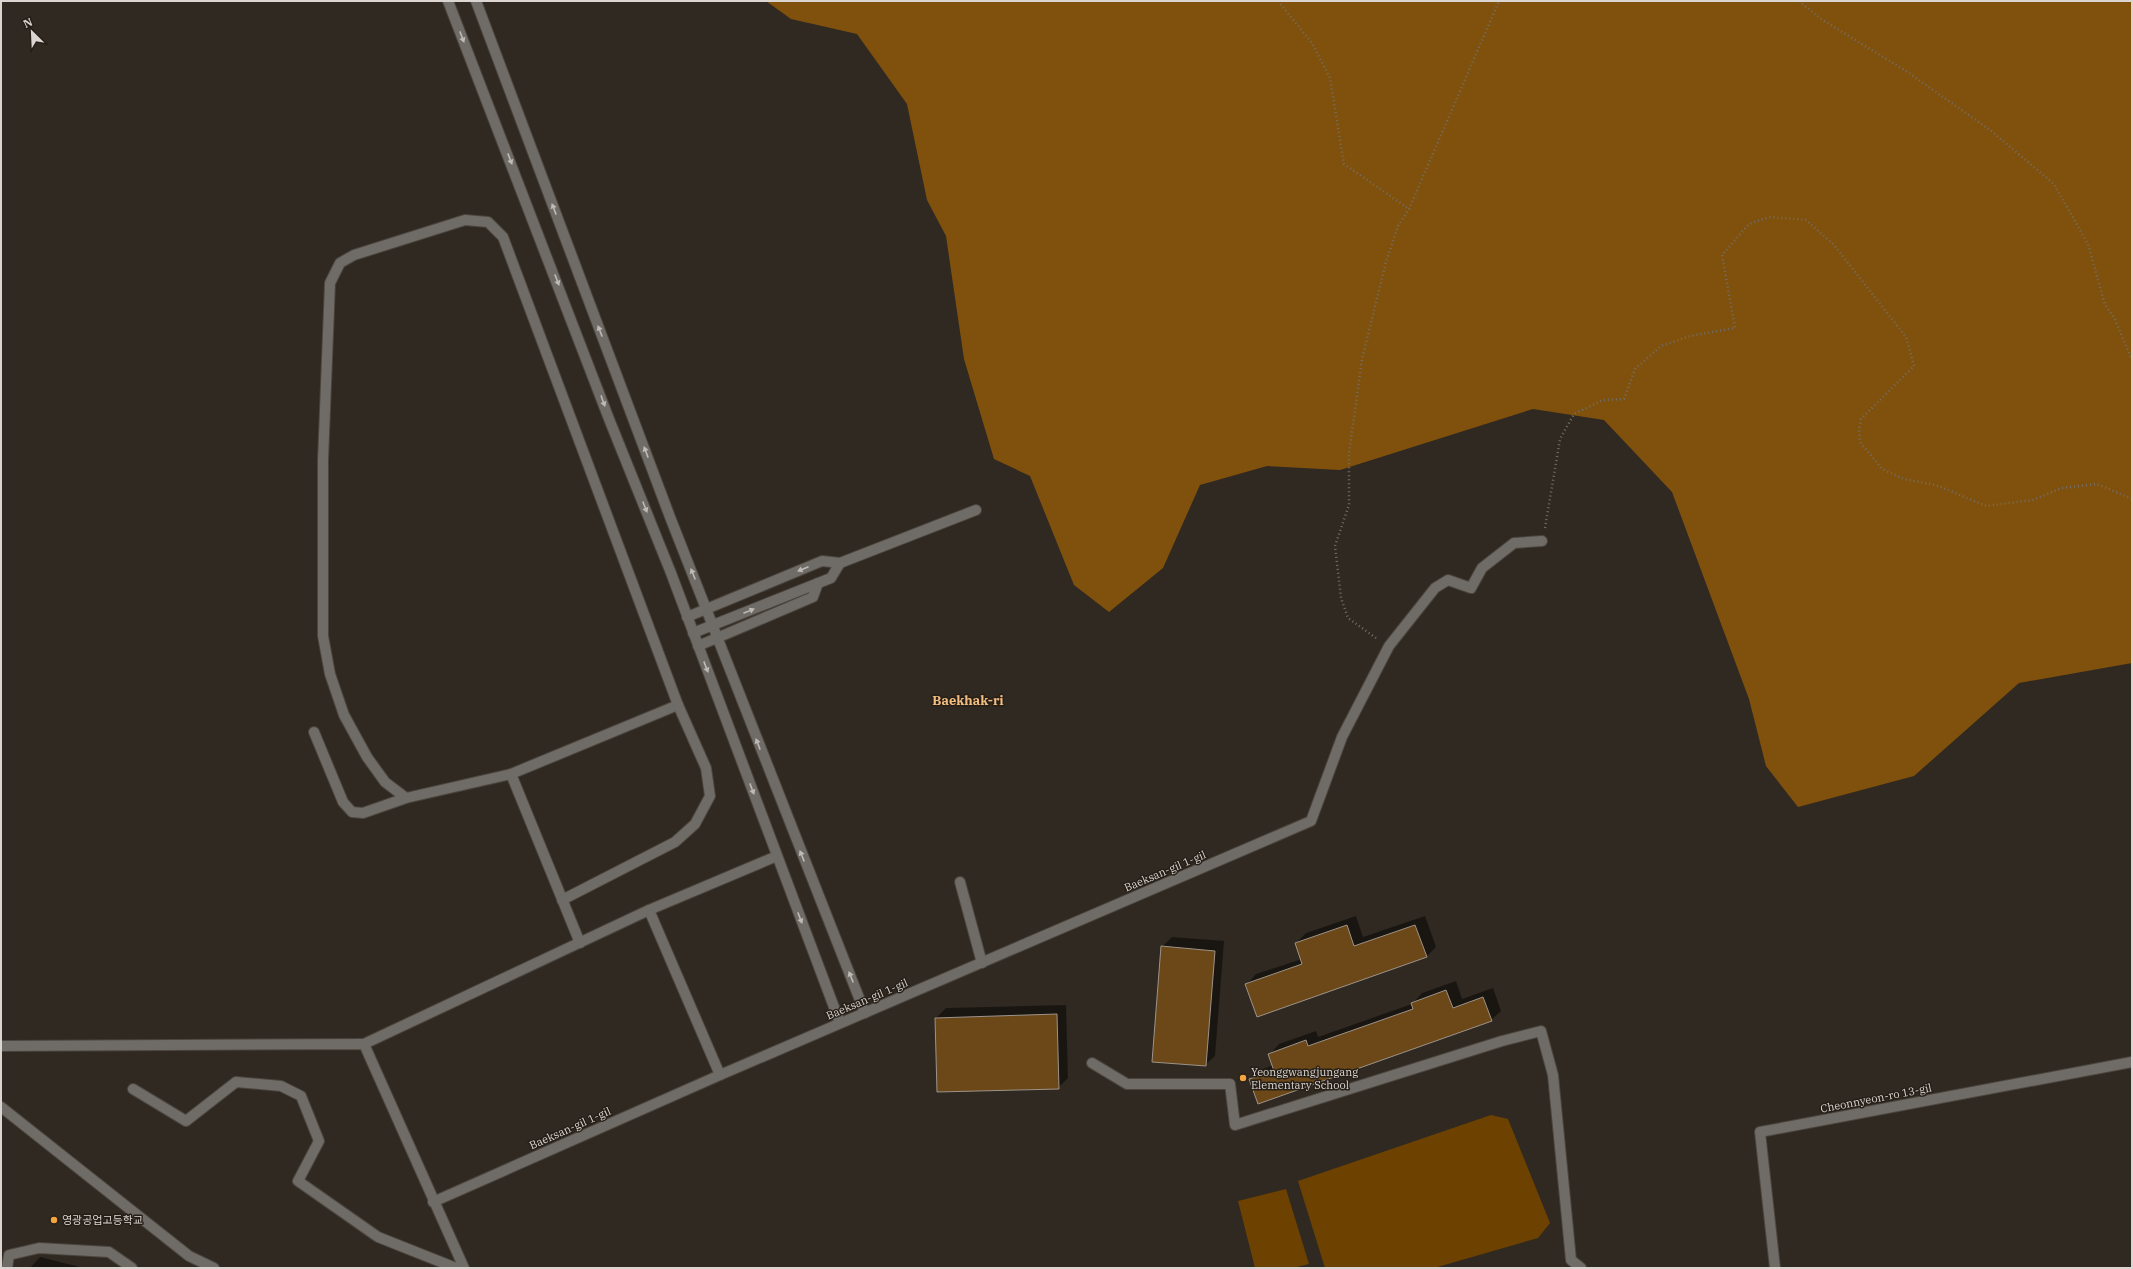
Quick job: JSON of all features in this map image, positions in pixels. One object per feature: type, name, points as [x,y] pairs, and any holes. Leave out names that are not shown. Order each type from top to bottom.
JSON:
[{"type":"street","points":[[448,1],[687,617],[840,1023]]},
{"type":"street","points":[[476,1],[667,509],[865,1013]]},
{"type":"street","points":[[406,798],[384,782],[367,757],[344,716],[330,674],[323,636],[322,460],[330,283],[340,263],[354,255],[465,220],[488,222],[503,237],[678,705],[706,768],[710,796],[695,824],[675,842],[562,900]]},
{"type":"street","points":[[687,617],[822,561],[840,563],[976,510]]},
{"type":"street","points":[[1388,646],[1435,588],[1448,580],[1471,588],[1482,568],[1514,543],[1542,541]]},
{"type":"street","points":[[693,634],[831,578],[840,563]]},
{"type":"street","points":[[698,646],[813,597],[818,583]]},
{"type":"street","name":"Baeksan-gil 1-gil","points":[[433,1202],[840,1023],[1312,822],[1342,738],[1388,646]]},
{"type":"street","points":[[314,732],[343,802],[352,812],[363,813],[406,798],[511,774],[678,705]]},
{"type":"street","points":[[511,774],[580,944]]},
{"type":"street","points":[[1,1046],[364,1044],[580,944],[649,910],[777,856]]},
{"type":"street","points":[[960,882],[982,963]]},
{"type":"street","points":[[649,910],[720,1075]]},
{"type":"street","points":[[1092,1063],[1127,1084],[1230,1084],[1235,1125],[1540,1030],[1553,1075],[1571,1260],[1581,1268]]},
{"type":"street","points":[[364,1044],[433,1202],[464,1268]]},
{"type":"street","name":"Cheonnyeon-ro 13-gil","points":[[1775,1268],[1760,1132],[2132,1062]]},
{"type":"street","points":[[133,1089],[186,1121],[236,1082],[281,1086],[302,1096],[319,1141],[298,1181],[378,1237],[456,1268]]},
{"type":"street","points":[[1,1107],[189,1256],[214,1268]]},
{"type":"street","points":[[7,1268],[9,1255],[39,1248],[109,1252],[132,1268]]},
{"type":"path","points":[[1278,1],[1312,43],[1330,78],[1344,164],[1409,209]]},
{"type":"path","points":[[1388,646],[1348,618],[1341,598],[1335,546],[1349,505],[1349,453],[1362,359],[1386,262],[1398,226],[1409,209],[1499,1]]},
{"type":"path","points":[[1799,1],[1822,19],[1906,71],[1990,130],[2054,184],[2088,244],[2104,305],[2114,317],[2132,360]]},
{"type":"path","points":[[1542,541],[1560,439],[1574,414],[1603,400],[1624,399],[1635,369],[1661,346],[1690,336],[1735,328],[1722,254],[1749,224],[1769,217],[1806,220],[1834,245],[1906,337],[1914,366],[1861,419],[1859,430],[1860,442],[1882,469],[1904,479],[1936,485],[1986,506],[2033,500],[2062,488],[2097,484],[2132,499]]},
{"type":"shaded area","points":[[766,1],[2132,1],[2132,663],[2019,683],[1914,776],[1798,807],[1766,766],[1749,699],[1672,492],[1604,420],[1533,409],[1340,470],[1267,466],[1200,485],[1163,568],[1109,612],[1074,585],[1030,476],[994,459],[964,359],[946,236],[927,200],[907,104],[857,34],[791,19]]},
{"type":"shaded area","points":[[1491,1115],[1508,1119],[1550,1223],[1538,1238],[1434,1268],[1325,1268],[1298,1181]]},
{"type":"shaded area","points":[[1286,1189],[1309,1264],[1293,1268],[1255,1268],[1238,1201]]},
{"type":"building","points":[[1347,925],[1354,946],[1415,925],[1427,957],[1257,1017],[1245,984],[1302,964],[1295,943]]},
{"type":"building","points":[[1161,946],[1215,951],[1206,1066],[1152,1062]]},
{"type":"building","points":[[1446,990],[1453,1008],[1483,997],[1492,1021],[1258,1104],[1249,1079],[1274,1071],[1268,1054],[1306,1040],[1308,1046],[1413,1009],[1411,1003]]},
{"type":"building","points":[[1057,1014],[1059,1089],[937,1092],[935,1018]]},
{"type":"place","name":"Yeonggwangjungang Elementary School","points":[[1243,1078]]},
{"type":"place","name":"영광공업고등학교","points":[[54,1220]]},
{"type":"district","name":"Baekhak-ri","points":[[968,700]]}]
